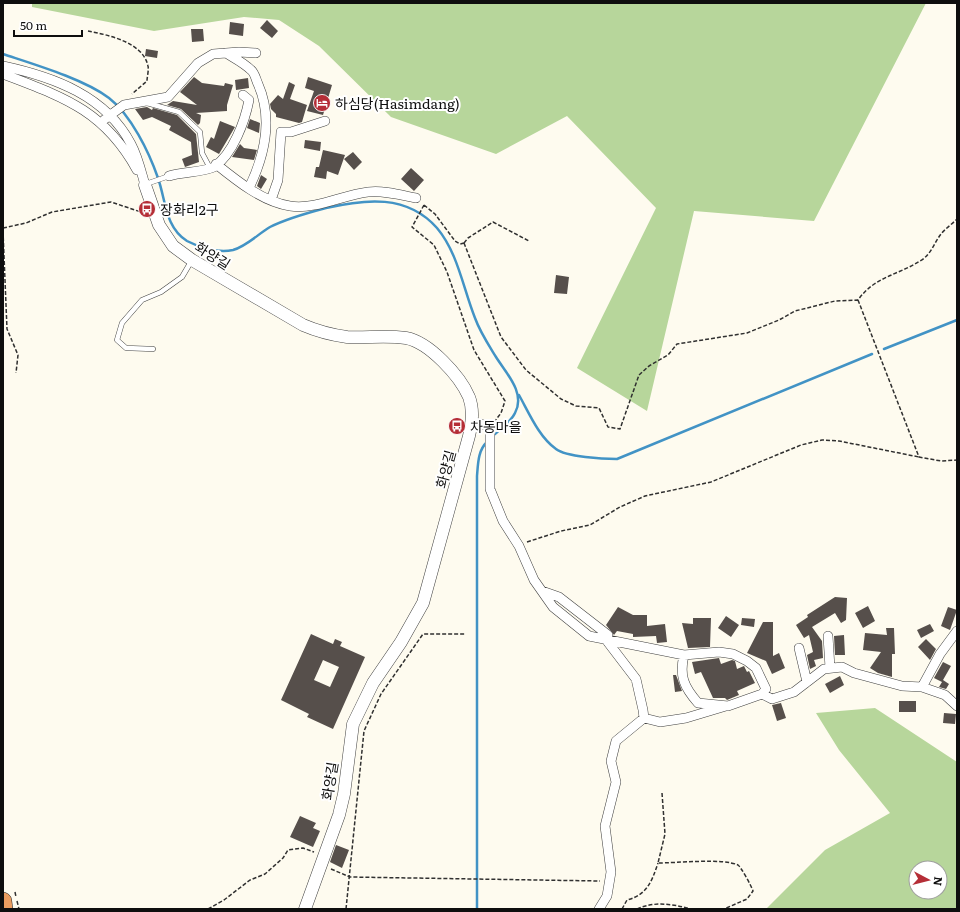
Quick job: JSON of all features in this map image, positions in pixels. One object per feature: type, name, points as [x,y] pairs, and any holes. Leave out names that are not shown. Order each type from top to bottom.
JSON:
[{"type":"highway","points":[[3,901],[4,909]]},
{"type":"street","points":[[100,122],[124,105],[168,97],[198,63],[213,54],[256,52]]},
{"type":"street","points":[[226,53],[252,71],[265,99],[264,112],[267,136],[256,173],[249,188]]},
{"type":"street","name":"화양길","points":[[3,66],[63,84],[90,98],[112,114],[131,144],[150,183],[156,216],[168,240],[192,260],[303,325],[316,331],[348,337],[407,338],[419,343],[429,349],[446,365],[469,397],[472,408],[472,421],[429,586],[423,603],[401,642],[373,683],[354,724],[344,794],[339,815],[306,909]]},
{"type":"street","name":"화양길","points":[[3,74],[72,102],[100,122],[120,144],[150,183]]},
{"type":"street","points":[[168,176],[213,166],[233,145],[244,120],[249,100],[243,95]]},
{"type":"street","points":[[271,200],[278,180],[281,132],[291,132],[325,121]]},
{"type":"street","points":[[213,166],[271,200],[290,206],[310,206],[370,192],[390,193],[416,198]]},
{"type":"street","points":[[472,421],[490,429],[490,489],[503,521],[519,546],[534,580],[553,607],[589,636],[607,641],[684,654],[733,654],[747,661],[756,668],[766,690],[762,694],[728,706],[686,718],[660,722],[644,718]]},
{"type":"street","points":[[542,591],[559,597],[608,634],[607,641],[636,679],[644,718]]},
{"type":"street","points":[[922,687],[940,654],[953,643],[957,631]]},
{"type":"street","points":[[828,636],[830,668]]},
{"type":"street","points":[[799,648],[807,682]]},
{"type":"street","points":[[684,654],[681,668],[686,690],[698,703],[728,706]]},
{"type":"street","points":[[762,694],[772,699],[794,692],[824,669],[842,667],[854,673],[902,686],[922,687],[945,695],[957,706]]},
{"type":"street","points":[[599,909],[607,896],[611,872],[605,826],[616,782],[611,761],[616,741],[644,718]]},
{"type":"lane","points":[[145,102],[179,112],[200,132],[202,153],[213,166]]},
{"type":"lane","points":[[150,183],[168,176]]},
{"type":"lane","points":[[153,349],[126,348],[117,340],[122,323],[142,300],[161,292],[182,277],[192,260]]},
{"type":"path","points":[[88,31],[119,38],[140,52],[148,66],[147,81],[128,98],[124,105]]},
{"type":"path","points":[[416,198],[435,214],[454,242],[460,244],[464,243],[468,238],[493,222],[529,241]]},
{"type":"path","points":[[3,228],[26,223],[52,212],[111,202],[156,216]]},
{"type":"path","points":[[424,205],[412,227],[434,245],[447,272],[474,350],[482,366],[494,380],[505,401],[501,413],[490,429]]},
{"type":"path","points":[[858,300],[866,289],[896,272],[921,261],[930,252],[941,234],[957,219]]},
{"type":"path","points":[[3,231],[7,329],[18,355],[16,373]]},
{"type":"path","points":[[464,243],[501,337],[526,370],[561,399],[576,406],[599,408],[608,427],[620,429],[639,375],[649,366],[668,355],[677,344],[747,333],[779,320],[795,311],[835,301],[858,300]]},
{"type":"path","points":[[858,300],[919,457]]},
{"type":"path","points":[[519,546],[561,530],[590,525],[620,507],[645,496],[712,482],[801,445],[822,440],[839,441],[941,462],[957,460]]},
{"type":"path","points":[[346,909],[364,732],[381,694],[423,634],[465,634]]},
{"type":"path","points":[[622,909],[627,900],[637,898],[646,892],[658,863],[665,834],[662,793]]},
{"type":"path","points":[[208,909],[224,900],[250,880],[265,874],[283,858],[288,850],[303,848],[350,877],[609,881]]},
{"type":"path","points":[[658,863],[722,862],[737,864],[741,867],[753,891],[747,899],[724,909]]},
{"type":"path","points":[[637,909],[654,903],[675,904],[691,909]]},
{"type":"green space","points":[[32,3],[926,3],[814,221],[694,211],[647,411],[577,368],[656,208],[567,116],[496,154],[391,117],[319,46],[279,20],[244,17],[154,31],[32,7]]},
{"type":"green space","points":[[875,708],[957,762],[957,909],[766,909],[825,850],[890,813],[839,750],[816,713]]},
{"type":"building","points":[[267,20],[278,31],[272,38],[260,28]]},
{"type":"building","points":[[230,22],[244,24],[243,36],[229,34]]},
{"type":"building","points":[[191,29],[203,29],[204,41],[192,42]]},
{"type":"building","points":[[146,49],[158,51],[157,58],[145,56]]},
{"type":"building","points":[[194,77],[202,83],[224,86],[225,83],[233,85],[227,105],[227,111],[196,113],[201,115],[200,123],[198,125],[181,109],[167,105],[173,101],[197,105],[180,92]]},
{"type":"building","points":[[308,77],[332,85],[323,115],[307,111],[314,91],[305,88]]},
{"type":"building","points":[[248,78],[249,88],[236,90],[235,80]]},
{"type":"building","points":[[289,82],[295,85],[290,99],[307,105],[302,122],[299,123],[276,117],[276,114],[271,109],[270,104],[278,95],[283,99]]},
{"type":"building","points":[[147,107],[152,110],[153,108],[177,115],[196,134],[199,162],[185,167],[182,159],[192,155],[191,142],[169,130],[171,126],[152,117],[143,120],[135,109]]},
{"type":"building","points":[[250,119],[260,123],[259,133],[247,128]]},
{"type":"building","points":[[220,121],[235,127],[219,154],[206,147],[211,137],[214,139]]},
{"type":"building","points":[[305,140],[321,142],[320,151],[304,148]]},
{"type":"building","points":[[240,144],[244,148],[257,150],[254,160],[232,157]]},
{"type":"building","points":[[323,150],[345,155],[338,175],[327,171],[326,179],[314,177],[316,167],[319,167]]},
{"type":"building","points":[[353,152],[362,162],[354,170],[344,159]]},
{"type":"building","points":[[411,168],[424,180],[414,191],[401,179]]},
{"type":"building","points":[[261,175],[267,179],[261,189],[257,186]]},
{"type":"building","points":[[556,275],[569,277],[567,294],[554,293]]},
{"type":"building","points":[[835,597],[847,598],[846,620],[841,623],[835,613],[812,627],[822,641],[823,658],[814,660],[816,666],[810,669],[807,655],[813,652],[809,635],[804,638],[796,625],[808,617],[807,615]]},
{"type":"building","points":[[868,606],[875,621],[863,628],[855,613]]},
{"type":"building","points":[[618,607],[633,615],[647,615],[647,626],[665,624],[667,642],[657,643],[656,636],[633,637],[633,634],[617,631],[614,635],[606,625]]},
{"type":"building","points":[[948,607],[957,610],[950,630],[941,626]]},
{"type":"building","points":[[726,616],[739,625],[731,637],[718,628]]},
{"type":"building","points":[[693,618],[711,618],[710,647],[688,648],[682,623],[693,624]]},
{"type":"building","points":[[742,618],[755,619],[754,627],[741,625]]},
{"type":"building","points":[[763,622],[773,622],[773,656],[779,653],[785,668],[772,674],[766,661],[747,653]]},
{"type":"building","points":[[930,624],[934,631],[921,638],[917,630]]},
{"type":"building","points":[[886,628],[894,628],[895,654],[892,654],[892,677],[878,673],[870,668],[881,652],[863,650],[865,633],[887,635]]},
{"type":"building","points":[[311,634],[333,644],[335,639],[342,642],[340,646],[365,657],[333,729],[307,717],[309,714],[281,700]],"holes":[[[323,660],[339,667],[330,687],[314,680]]]},
{"type":"building","points":[[844,635],[845,655],[835,655],[834,636]]},
{"type":"building","points":[[926,639],[936,649],[930,660],[918,647]]},
{"type":"building","points":[[719,658],[721,664],[732,660],[735,661],[737,669],[744,666],[747,672],[749,671],[755,683],[737,691],[739,695],[727,700],[725,698],[713,698],[701,672],[695,674],[692,662]]},
{"type":"building","points":[[943,662],[951,666],[943,680],[949,684],[946,689],[939,687],[942,682],[934,678]]},
{"type":"building","points":[[673,675],[676,675],[682,691],[675,692]]},
{"type":"building","points":[[840,676],[844,685],[830,693],[825,684]]},
{"type":"building","points":[[899,701],[916,701],[916,712],[899,712]]},
{"type":"building","points":[[781,703],[786,718],[777,721],[772,705]]},
{"type":"building","points":[[944,713],[956,714],[955,724],[943,723]]},
{"type":"building","points":[[300,816],[316,823],[313,828],[320,831],[313,847],[290,837]]},
{"type":"building","points":[[336,845],[349,850],[342,868],[330,862]]},
{"type":"waterway","points":[[3,54],[72,78],[98,91],[117,105],[132,124],[150,157],[161,187],[167,213],[174,228],[187,241],[198,246],[221,251],[233,250],[248,243],[270,227],[284,221],[326,208],[370,201],[399,204],[412,209],[425,217],[437,228],[450,248],[479,328],[509,376],[516,391],[518,406],[515,413],[493,436]]},
{"type":"waterway","points":[[884,349],[957,320]]},
{"type":"waterway","points":[[519,395],[539,431],[556,449],[576,456],[617,459],[872,354]]},
{"type":"waterway","points":[[477,909],[477,476],[480,453],[487,442]]},
{"type":"place","name":"하심당(Hasimdang)","points":[[322,103]]},
{"type":"place","name":"장화리2구","points":[[147,209]]},
{"type":"place","name":"차동마을","points":[[457,426]]}]
